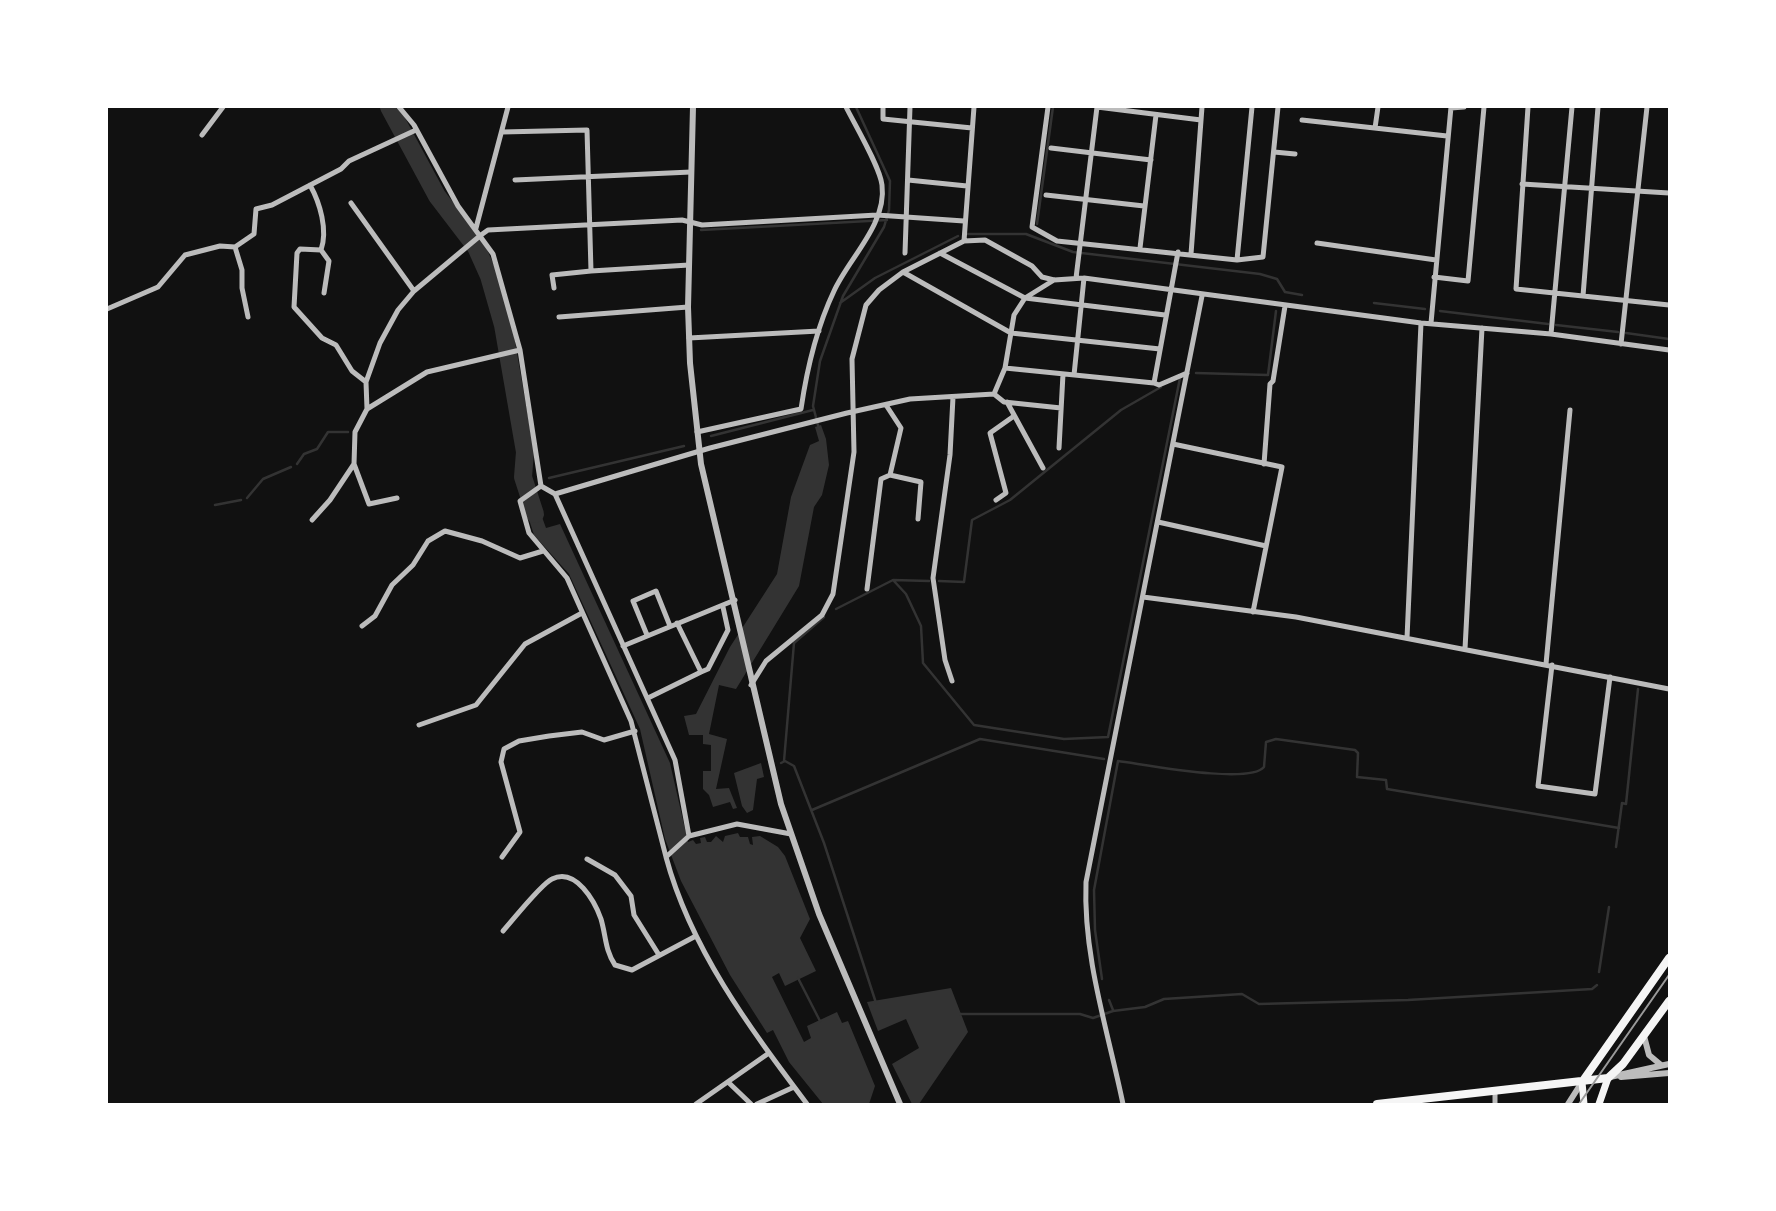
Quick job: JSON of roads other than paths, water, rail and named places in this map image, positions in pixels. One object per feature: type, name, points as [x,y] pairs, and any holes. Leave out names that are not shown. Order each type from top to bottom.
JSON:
[{"type":"main road","points":[[1584,1104],[1582,1082],[1669,958]]},
{"type":"main road","points":[[1599,1104],[1608,1078],[1623,1064],[1669,1001]]},
{"type":"main road","points":[[1377,1104],[1494,1093],[1608,1078]]},
{"type":"street","points":[[202,135],[223,107]]},
{"type":"street","points":[[399,107],[446,188],[493,254],[518,351],[541,486]]},
{"type":"street","points":[[476,228],[508,107]]},
{"type":"street","points":[[694,107],[688,307],[700,453],[735,600],[751,682],[791,834],[819,914],[900,1104]]},
{"type":"street","points":[[697,432],[801,409],[808,361],[836,286],[880,215],[882,183],[846,107]]},
{"type":"street","points":[[883,107],[883,119],[972,128]]},
{"type":"street","points":[[905,253],[911,107]]},
{"type":"street","points":[[964,241],[974,107]]},
{"type":"street","points":[[1048,107],[1032,227],[1057,241],[1080,245],[1134,251],[1140,248],[1178,255],[1192,254],[1237,260],[1263,257],[1278,107]]},
{"type":"street","points":[[1076,278],[1097,107],[1201,120]]},
{"type":"street","points":[[1192,254],[1202,107]]},
{"type":"street","points":[[1237,260],[1252,107]]},
{"type":"street","points":[[1375,128],[1378,107]]},
{"type":"street","points":[[1432,323],[1451,108],[1464,107]]},
{"type":"street","points":[[1434,277],[1468,281],[1485,107]]},
{"type":"street","points":[[1528,107],[1516,289],[1669,305]]},
{"type":"street","points":[[1551,334],[1572,107]]},
{"type":"street","points":[[1583,296],[1598,107]]},
{"type":"street","points":[[1621,344],[1647,107]]},
{"type":"street","points":[[1140,248],[1156,115]]},
{"type":"street","points":[[1302,120],[1447,136]]},
{"type":"street","points":[[502,132],[587,130],[591,271]]},
{"type":"street","points":[[107,309],[156,289],[185,255],[220,246],[235,247],[254,234],[256,209],[272,205],[341,169],[349,161],[414,131]]},
{"type":"street","points":[[1051,148],[1151,160]]},
{"type":"street","points":[[1274,152],[1295,154]]},
{"type":"street","points":[[515,180],[691,172]]},
{"type":"street","points":[[908,180],[967,186]]},
{"type":"street","points":[[1522,184],[1669,193]]},
{"type":"street","points":[[310,185],[320,208],[323,238],[321,250],[329,261],[324,293]]},
{"type":"street","points":[[1045,195],[1144,206]]},
{"type":"street","points":[[351,203],[414,292]]},
{"type":"street","points":[[397,498],[369,504],[354,464],[355,432],[367,409],[366,382],[380,344],[398,310],[414,292],[488,230],[591,224],[690,222],[702,225],[880,215],[964,221]]},
{"type":"street","points":[[751,682],[766,661],[829,606],[854,452],[855,412],[851,383],[861,321],[873,297],[903,272],[964,241],[985,240],[1032,266],[1042,276],[1054,280],[1084,278],[1202,296],[1421,323],[1551,334],[1669,350]]},
{"type":"street","points":[[1317,243],[1436,260]]},
{"type":"street","points":[[235,247],[242,270],[242,288],[248,317]]},
{"type":"street","points":[[321,250],[300,249],[297,253],[294,307],[322,338],[336,345],[352,371],[366,382]]},
{"type":"street","points":[[940,253],[1026,299],[1165,316]]},
{"type":"street","points":[[1154,383],[1178,255]]},
{"type":"street","points":[[554,288],[552,275],[689,265]]},
{"type":"street","points":[[903,272],[1011,333],[1160,349]]},
{"type":"street","points":[[1074,375],[1084,278]]},
{"type":"street","points":[[994,394],[1005,368],[1014,315],[1026,299],[1054,280]]},
{"type":"street","points":[[1123,1104],[1089,952],[1087,882],[1202,296]]},
{"type":"street","points":[[1264,464],[1270,384],[1273,381],[1285,306]]},
{"type":"street","points":[[559,317],[688,307]]},
{"type":"street","points":[[1407,638],[1421,323]]},
{"type":"street","points":[[1465,649],[1482,328]]},
{"type":"street","points":[[689,338],[819,331]]},
{"type":"street","points":[[367,409],[427,372],[518,351]]},
{"type":"street","points":[[1005,368],[1154,383],[1159,386],[1187,373]]},
{"type":"street","points":[[1059,448],[1063,374]]},
{"type":"street","points":[[555,494],[805,423],[910,399],[994,394],[1007,402],[1061,408]]},
{"type":"street","points":[[952,681],[933,578],[950,455],[953,397]]},
{"type":"street","points":[[1007,402],[1042,468]]},
{"type":"street","points":[[886,405],[901,428],[890,475]]},
{"type":"street","points":[[1570,410],[1538,786],[1595,794],[1610,677]]},
{"type":"street","points":[[996,500],[1006,493],[990,433],[1014,416]]},
{"type":"street","points":[[1173,444],[1282,467],[1253,612]]},
{"type":"street","points":[[312,520],[354,464]]},
{"type":"street","points":[[867,589],[881,479],[890,475],[921,482],[918,519]]},
{"type":"street","points":[[541,486],[520,501],[529,533],[567,578],[635,731],[678,901],[694,937],[769,1054],[807,1104]]},
{"type":"street","points":[[541,486],[555,494],[677,765],[688,837]]},
{"type":"street","points":[[1158,522],[1266,546]]},
{"type":"street","points":[[362,626],[375,616],[392,585],[413,565],[428,541],[445,531],[482,541],[520,558],[543,551]]},
{"type":"street","points":[[647,635],[633,601],[656,591],[670,625]]},
{"type":"street","points":[[1143,597],[1407,638],[1669,689]]},
{"type":"street","points":[[623,646],[735,600]]},
{"type":"street","points":[[648,698],[708,669],[728,630],[723,607]]},
{"type":"street","points":[[419,725],[476,705],[525,644],[582,613]]},
{"type":"street","points":[[677,623],[701,672]]},
{"type":"street","points":[[502,857],[520,832],[501,762],[504,750],[519,741],[549,736],[582,733],[604,740],[635,731]]},
{"type":"street","points":[[668,856],[688,837],[737,824],[791,834]]},
{"type":"street","points":[[587,859],[615,875],[631,896],[634,915],[659,955]]},
{"type":"street","points":[[503,931],[552,879],[567,877],[579,883],[596,904],[605,932],[605,950],[615,965],[632,970],[694,937]]},
{"type":"street","points":[[1644,1036],[1649,1055],[1661,1065]]},
{"type":"street","points":[[696,1104],[769,1054]]},
{"type":"street","points":[[1608,1078],[1669,1064]]},
{"type":"street","points":[[1608,1078],[1669,1073]]},
{"type":"street","points":[[728,1082],[751,1104]]},
{"type":"street","points":[[1568,1104],[1582,1082]]},
{"type":"street","points":[[757,1104],[794,1087]]},
{"type":"street","points":[[1494,1093],[1495,1104]]},
{"type":"waterway","points":[[389,107],[437,196],[476,247],[489,276],[503,325],[525,452],[523,477],[535,514]]},
{"type":"waterway","points":[[819,429],[813,406],[820,361],[843,296],[884,227],[889,210],[890,181],[856,107]]},
{"type":"waterway","points":[[1037,224],[1053,107]]},
{"type":"waterway","points":[[701,230],[887,220]]},
{"type":"waterway","points":[[967,234],[1026,234],[1073,252],[1260,274],[1277,279],[1285,292],[1302,295]]},
{"type":"waterway","points":[[840,303],[875,278],[958,236]]},
{"type":"waterway","points":[[1374,303],[1425,309]]},
{"type":"waterway","points":[[1196,373],[1268,375],[1276,311]]},
{"type":"waterway","points":[[1440,311],[1548,324]]},
{"type":"waterway","points":[[1556,325],[1618,332]]},
{"type":"waterway","points":[[1626,333],[1669,339]]},
{"type":"waterway","points":[[893,580],[906,594],[921,626],[923,663],[974,725],[1064,739],[1108,737],[1180,378]]},
{"type":"waterway","points":[[939,581],[964,582],[972,520],[1010,500],[1121,410],[1161,387]]},
{"type":"waterway","points":[[711,436],[813,410]]},
{"type":"waterway","points":[[297,464],[304,454],[317,449],[328,432],[348,432]]},
{"type":"waterway","points":[[549,478],[684,446]]},
{"type":"waterway","points":[[247,498],[263,479],[291,467]]},
{"type":"waterway","points":[[525,484],[531,482]]},
{"type":"waterway","points":[[215,505],[241,500]]},
{"type":"waterway","points":[[836,609],[893,580],[929,581]]},
{"type":"waterway","points":[[784,761],[794,643],[824,617]]},
{"type":"waterway","points":[[1616,847],[1622,803],[1626,804],[1638,689]]},
{"type":"waterway","points":[[812,810],[980,739],[1104,759]]},
{"type":"waterway","points":[[1102,979],[1095,930],[1094,890],[1118,761],[1218,774],[1254,772],[1264,767],[1266,742],[1276,739],[1355,750],[1358,753],[1357,777],[1386,780],[1387,789],[1619,828]]},
{"type":"waterway","points":[[781,763],[785,761],[794,766],[824,843],[876,1003]]},
{"type":"waterway","points":[[1599,972],[1609,907]]},
{"type":"waterway","points":[[798,978],[820,1021]]},
{"type":"waterway","points":[[959,1014],[1080,1014],[1093,1018],[1113,1011],[1145,1007],[1164,999],[1242,994],[1259,1004],[1408,1000],[1592,989],[1597,985]]},
{"type":"waterway","points":[[1109,1000],[1113,1010]]},
{"type":"tram line","points":[[1579,1104],[1669,975]]}]
